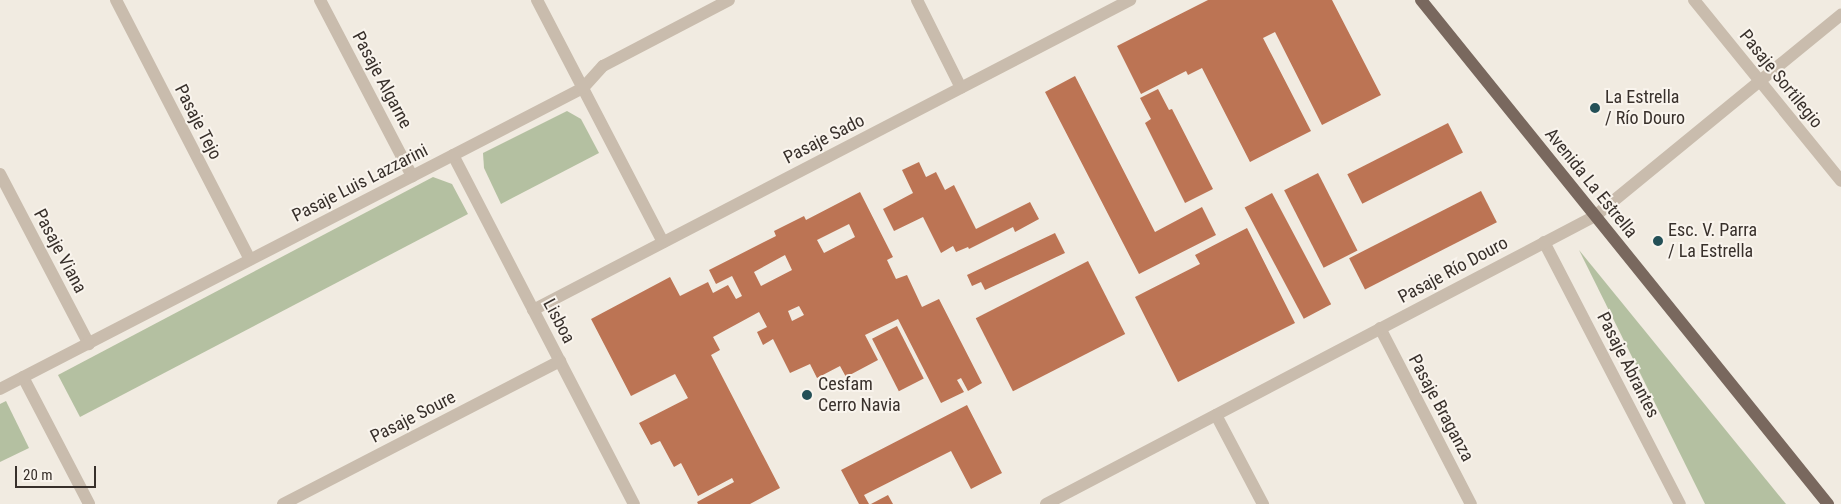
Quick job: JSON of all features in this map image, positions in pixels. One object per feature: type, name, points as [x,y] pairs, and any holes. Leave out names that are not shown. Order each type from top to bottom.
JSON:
[{"type":"main road","name":"Avenida La Estrella","points":[[1420,0],[1828,504]]},
{"type":"street","name":"Pasaje Tejo","points":[[116,0],[250,260]]},
{"type":"street","name":"Pasaje Algarne","points":[[320,0],[412,176]]},
{"type":"street","points":[[537,0],[663,242]]},
{"type":"street","name":"Pasaje Luis Lazzarini","points":[[0,389],[583,88],[603,66],[730,0]]},
{"type":"street","points":[[916,0],[961,88]]},
{"type":"street","name":"Pasaje Sado","points":[[533,310],[1130,0]]},
{"type":"street","name":"Pasaje Sortilegio","points":[[1694,0],[1841,181]]},
{"type":"street","name":"Pasaje Río Douro","points":[[1052,503],[1216,414],[1595,216],[1841,15]]},
{"type":"street","name":"Lisboa","points":[[453,155],[634,504]]},
{"type":"street","name":"Pasaje Viana","points":[[0,174],[88,344]]},
{"type":"street","name":"Pasaje Abrantes","points":[[1544,242],[1680,504]]},
{"type":"street","name":"Pasaje Braganza","points":[[1380,328],[1472,504]]},
{"type":"street","name":"Pasaje Soure","points":[[283,504],[560,361]]},
{"type":"street","points":[[24,377],[89,504]]},
{"type":"street","points":[[1216,414],[1263,504]]},
{"type":"green space","points":[[567,111],[581,119],[599,153],[501,204],[484,168],[483,153]]},
{"type":"green space","points":[[433,177],[452,184],[468,214],[80,417],[58,375]]},
{"type":"green space","points":[[1579,250],[1786,504],[1705,504]]},
{"type":"green space","points":[[6,401],[29,448],[0,462],[0,404]]},
{"type":"building","points":[[1208,0],[1332,0],[1381,95],[1322,125],[1275,32],[1263,38],[1311,131],[1250,162],[1202,68],[1188,75],[1186,71],[1141,94],[1117,46]]},
{"type":"building","points":[[1075,76],[1155,232],[1202,207],[1216,235],[1139,274],[1045,92]]},
{"type":"building","points":[[1158,89],[1169,110],[1172,109],[1213,189],[1185,203],[1145,123],[1151,119],[1140,98]]},
{"type":"building","points":[[1448,123],[1463,152],[1362,204],[1347,174]]},
{"type":"building","points":[[919,162],[926,177],[936,172],[945,190],[954,185],[976,229],[1030,202],[1039,219],[1015,232],[1013,227],[969,249],[968,247],[956,252],[953,246],[941,253],[923,217],[894,231],[883,209],[913,193],[902,170]]},
{"type":"building","points":[[1318,173],[1357,251],[1324,268],[1284,190]]},
{"type":"building","points":[[1481,191],[1497,222],[1365,289],[1349,258]]},
{"type":"building","points":[[860,192],[893,257],[887,260],[896,279],[907,275],[922,307],[939,299],[982,383],[968,391],[961,378],[957,380],[964,392],[941,403],[898,319],[865,335],[878,360],[846,377],[840,366],[817,378],[810,364],[790,373],[773,339],[763,345],[757,332],[767,327],[759,312],[713,337],[720,350],[711,355],[780,488],[750,504],[698,504],[697,502],[734,482],[732,478],[698,496],[681,463],[674,467],[660,441],[651,445],[639,423],[688,398],[675,374],[631,396],[591,319],[670,277],[680,296],[708,282],[713,293],[728,285],[736,299],[742,296],[732,276],[716,284],[709,270],[776,236],[774,231],[804,216],[806,220]],"holes":[[[849,224],[855,237],[824,253],[817,240]],[[785,255],[792,270],[761,286],[754,272]],[[799,306],[804,315],[792,321],[788,311]]]},
{"type":"building","points":[[1272,193],[1331,304],[1304,319],[1245,208]]},
{"type":"building","points":[[1247,228],[1295,323],[1178,382],[1135,297],[1200,264],[1195,255]]},
{"type":"building","points":[[1055,233],[1065,253],[985,290],[981,282],[972,286],[967,275]]},
{"type":"building","points":[[1088,261],[1125,334],[1013,391],[976,318]]},
{"type":"building","points":[[897,326],[924,379],[899,391],[872,339]]},
{"type":"building","points":[[967,405],[1002,473],[971,489],[951,451],[864,495],[869,504],[859,504],[841,470]]},
{"type":"building","points":[[888,495],[893,504],[871,504]]},
{"type":"place","name":"La Estrella / Río Douro","points":[[1595,108]]},
{"type":"place","name":"Esc. V. Parra / La Estrella","points":[[1658,241]]},
{"type":"place","name":"Cesfam Cerro Navia","points":[[807,395]]}]
